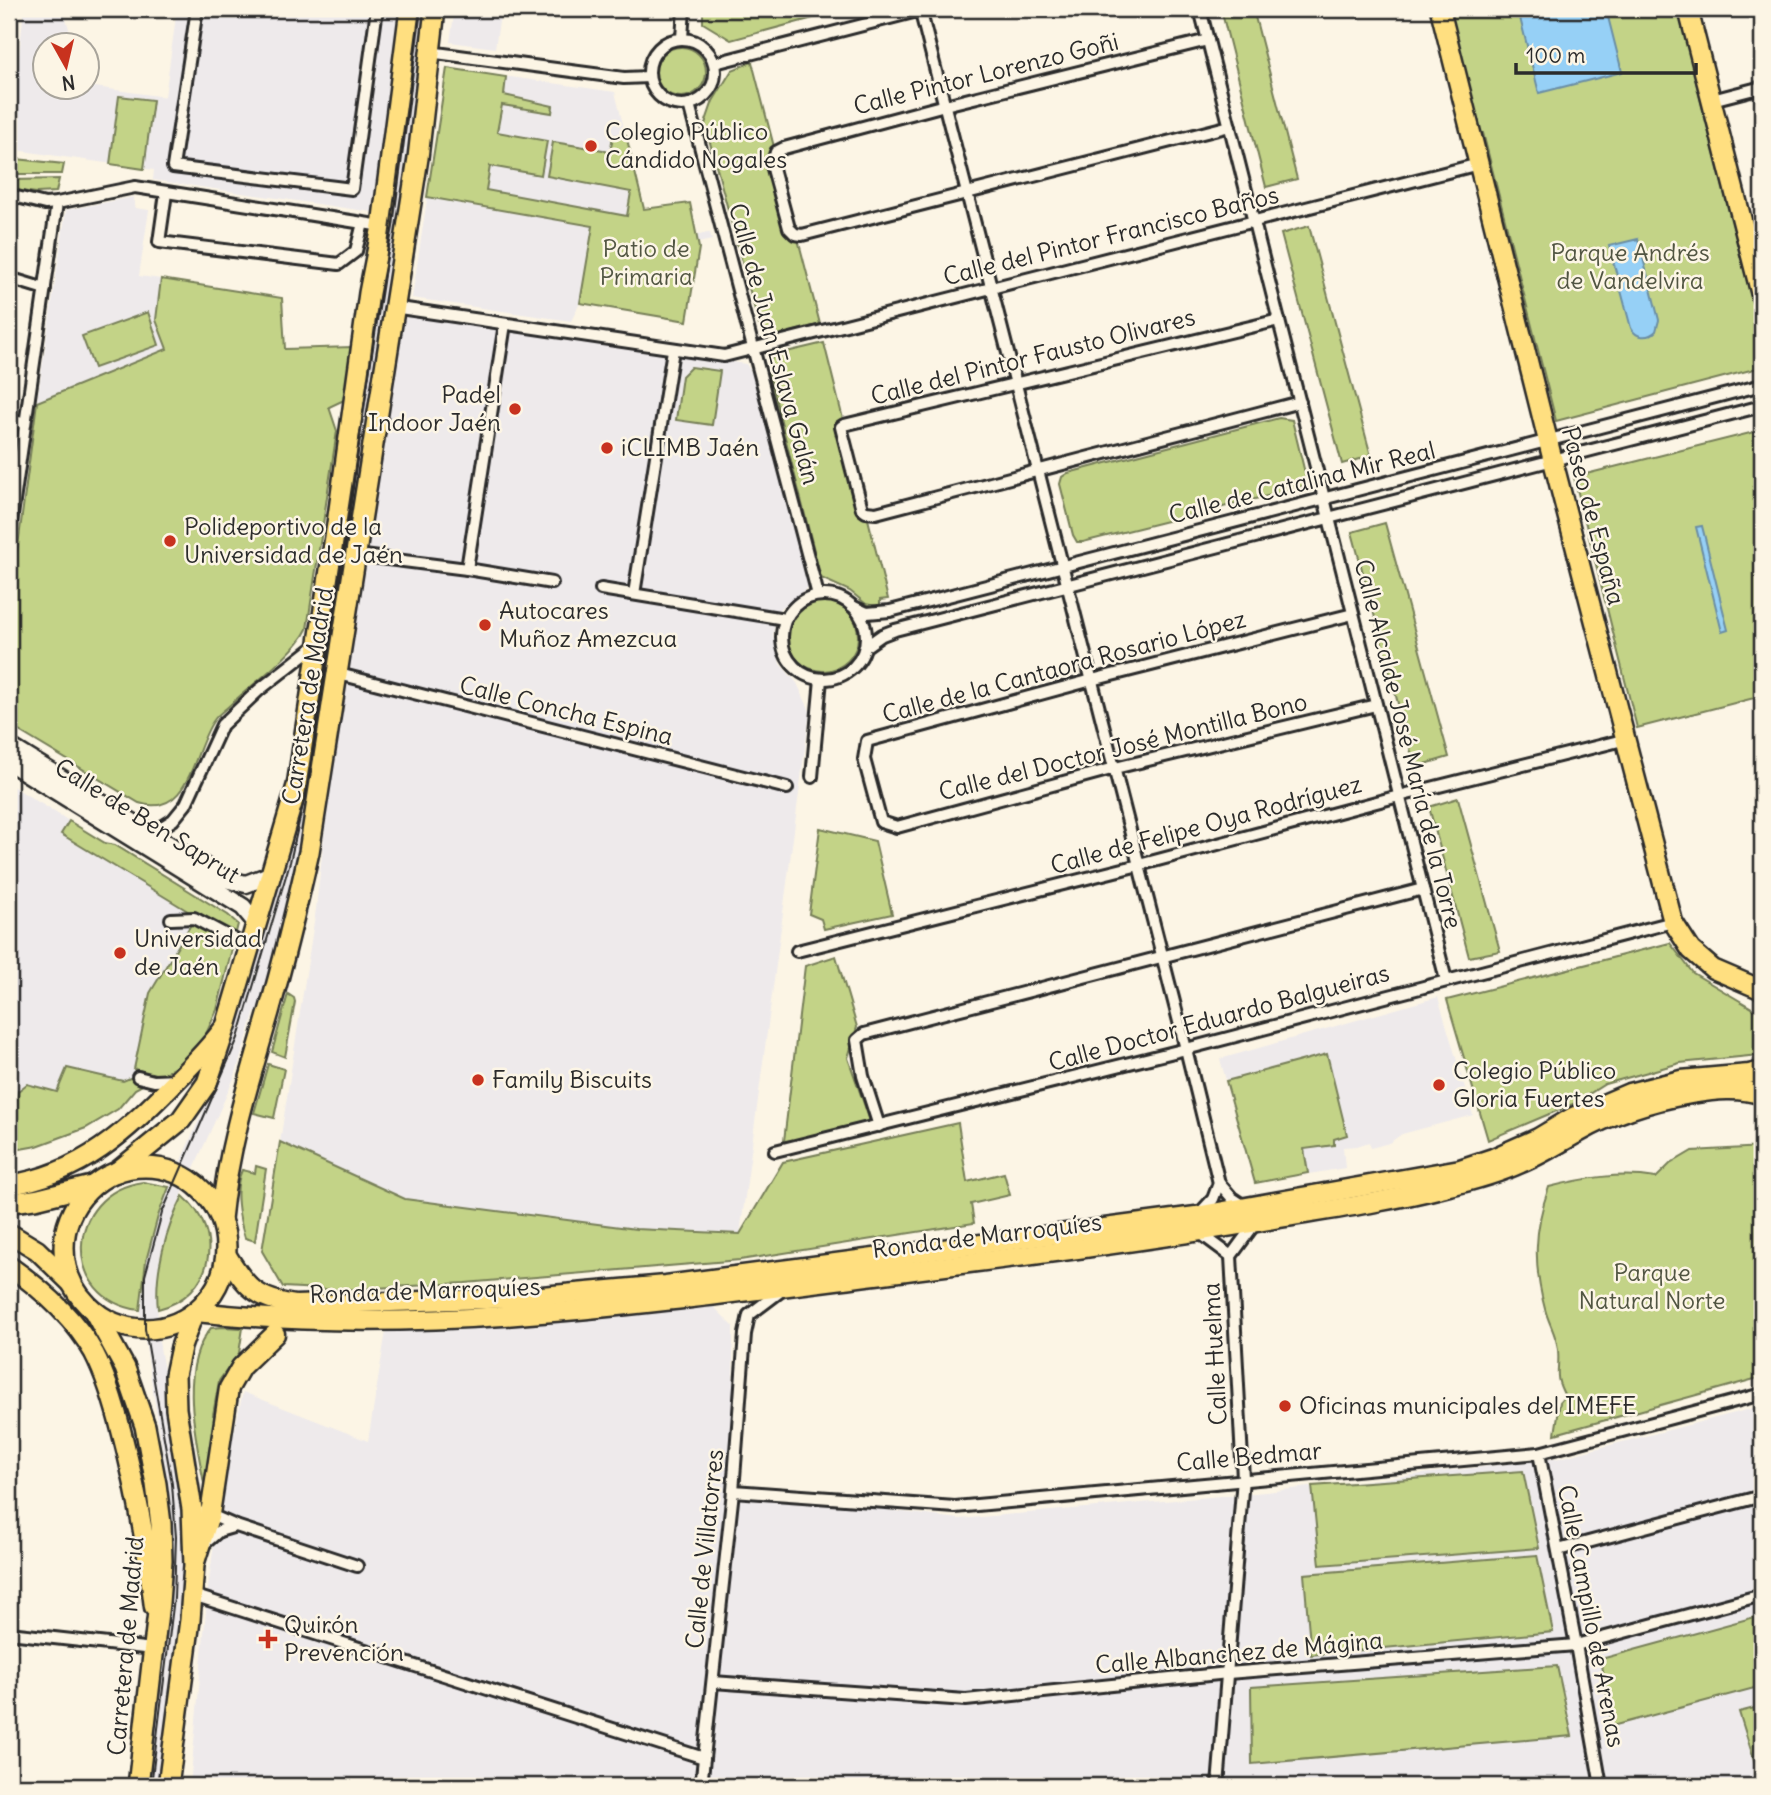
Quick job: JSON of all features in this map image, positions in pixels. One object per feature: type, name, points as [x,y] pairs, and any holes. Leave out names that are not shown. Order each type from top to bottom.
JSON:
[{"type":"highway","name":"Carretera de Madrid","points":[[117,1172],[164,1136],[200,1096],[227,1023],[297,786],[363,350],[373,224],[410,9]]},
{"type":"highway","name":"Carretera de Madrid","points":[[221,1219],[227,1167],[237,1122],[289,938],[309,852],[418,158],[435,9]]},
{"type":"highway","points":[[148,1167],[178,1174],[203,1192],[221,1219],[226,1254],[219,1283],[195,1313],[166,1327],[145,1329],[118,1325],[94,1312],[71,1283],[64,1255],[66,1227],[79,1201],[94,1185],[117,1172],[148,1167]]},
{"type":"highway","name":"Carretera de Madrid","points":[[94,1312],[125,1368],[145,1426],[156,1484],[161,1536],[162,1561],[138,1786]]},
{"type":"highway","points":[[168,1786],[201,1511],[176,1409],[175,1383],[181,1347],[195,1313]]},
{"type":"main road","name":"Paseo de España","points":[[1440,9],[1548,441],[1673,922],[1691,950],[1713,969],[1762,990]]},
{"type":"main road","points":[[1688,9],[1762,299]]},
{"type":"main road","points":[[9,1185],[44,1178],[74,1166],[121,1135],[209,1048],[227,1023]]},
{"type":"main road","name":"Ronda de Marroquíes","points":[[1252,1215],[1460,1168],[1493,1158],[1538,1138],[1573,1116],[1629,1093],[1681,1080],[1762,1071]]},
{"type":"main road","name":"Ronda de Marroquíes","points":[[195,1313],[303,1321],[456,1318],[606,1307],[788,1286],[1252,1215],[1395,1198],[1483,1178],[1527,1161],[1609,1118],[1662,1100],[1719,1090],[1762,1095]]},
{"type":"main road","points":[[9,1203],[48,1197],[94,1185]]},
{"type":"main road","name":"Ronda de Marroquíes","points":[[226,1254],[243,1281],[263,1298],[274,1302],[295,1305],[446,1301],[544,1296],[688,1282],[1197,1224]]},
{"type":"main road","points":[[9,1233],[37,1250],[71,1283]]},
{"type":"main road","points":[[9,1266],[58,1306],[77,1328],[105,1376],[141,1516],[156,1625]]},
{"type":"main road","points":[[201,1511],[229,1388],[241,1367],[275,1334]]},
{"type":"street","points":[[197,9],[173,167],[352,190],[377,9]]},
{"type":"street","points":[[682,38],[684,9]]},
{"type":"street","points":[[715,63],[922,9],[1219,1183],[1252,1215],[1231,1256],[1197,1224],[1213,1199],[1219,1183]]},
{"type":"street","name":"Calle Alcalde José María de la Torre","points":[[1200,9],[1446,980]]},
{"type":"street","points":[[682,38],[703,45],[715,63],[713,85],[707,94],[689,104],[675,104],[663,99],[654,89],[649,77],[649,67],[656,50],[682,38]]},
{"type":"street","name":"Calle Pintor Lorenzo Goñi","points":[[776,152],[946,105],[1208,40]]},
{"type":"street","points":[[429,52],[624,78],[649,77]]},
{"type":"street","points":[[1712,100],[1762,88]]},
{"type":"street","name":"Calle de Juan Eslava Galán","points":[[689,104],[818,595]]},
{"type":"street","points":[[968,194],[1230,126]]},
{"type":"street","name":"Calle de Juan Eslava Galán","points":[[776,152],[772,165],[789,228],[795,234],[808,234],[968,194]]},
{"type":"street","name":"Calle del Pintor Francisco Baños","points":[[393,307],[724,356],[1479,164]]},
{"type":"street","points":[[9,195],[45,204],[135,187],[373,224],[356,251],[340,264],[159,242],[166,193]]},
{"type":"street","points":[[9,536],[11,500],[57,203]]},
{"type":"street","points":[[9,278],[44,289]]},
{"type":"street","name":"Calle del Pintor Fausto Olivares","points":[[1039,471],[871,513],[862,509],[841,427],[1016,382],[1279,320]]},
{"type":"street","points":[[467,569],[505,324]]},
{"type":"street","points":[[635,594],[673,350]]},
{"type":"street","name":"Calle de Catalina Mir Real","points":[[852,606],[867,613],[890,611],[1762,385]]},
{"type":"street","points":[[1039,471],[1300,402]]},
{"type":"street","name":"Calle de Catalina Mir Real","points":[[864,647],[895,630],[1762,407]]},
{"type":"street","points":[[9,421],[25,423]]},
{"type":"street","points":[[356,555],[552,583]]},
{"type":"street","points":[[600,589],[785,619]]},
{"type":"street","points":[[818,595],[836,597],[852,606],[865,629],[861,656],[849,671],[821,679],[800,672],[789,662],[782,641],[785,619],[799,603],[818,595]]},
{"type":"street","name":"Calle de la Cantaora Rosario López","points":[[881,822],[864,758],[867,741],[1092,680],[1353,614]]},
{"type":"street","name":"Calle de Ben Saprut","points":[[151,834],[173,820],[186,804],[222,725],[258,690],[319,643]]},
{"type":"street","name":"Calle Concha Espina","points":[[335,674],[787,788]]},
{"type":"street","points":[[812,777],[821,679]]},
{"type":"street","name":"Calle del Doctor José Montilla Bono","points":[[881,822],[897,827],[1115,768],[1376,705]]},
{"type":"street","name":"Calle de Felipe Oya Rodríguez","points":[[797,951],[1627,739]]},
{"type":"street","name":"Calle de Ben Saprut","points":[[9,746],[225,879],[237,884],[249,884],[272,874]]},
{"type":"street","name":"Calle de Ben Saprut","points":[[9,762],[243,907],[257,924]]},
{"type":"street","points":[[878,1126],[863,1076],[857,1040],[864,1034],[1423,889]]},
{"type":"street","points":[[171,919],[194,918],[241,943]]},
{"type":"street","name":"Calle Doctor Eduardo Balgueiras","points":[[775,1151],[1186,1049],[1673,922]]},
{"type":"street","points":[[157,1102],[155,1093],[138,1077],[154,1081],[177,1080]]},
{"type":"street","name":"Calle Huelma","points":[[1218,1786],[1243,1478],[1231,1256]]},
{"type":"street","points":[[721,1294],[737,1298],[748,1315],[788,1286]]},
{"type":"street","name":"Calle de Villatorres","points":[[701,1786],[733,1492],[748,1315]]},
{"type":"street","points":[[275,1334],[303,1321]]},
{"type":"street","name":"Calle Bedmar","points":[[733,1492],[955,1507],[1243,1478],[1539,1453],[1762,1394]]},
{"type":"street","name":"Calle Campillo de Arenas","points":[[1539,1453],[1601,1786]]},
{"type":"street","points":[[1558,1550],[1762,1496]]},
{"type":"street","points":[[201,1511],[357,1566]]},
{"type":"street","points":[[197,1558],[219,1531],[236,1525]]},
{"type":"street","points":[[193,1595],[704,1758]]},
{"type":"street","name":"Calle Albanchez de Mágina","points":[[713,1682],[966,1700],[1228,1673],[1576,1645],[1762,1595]]},
{"type":"street","points":[[9,1633],[153,1649]]},
{"type":"shaded area","points":[[24,9],[63,9],[70,32],[32,32],[32,102],[102,102],[102,88],[165,97],[177,9],[399,9],[372,212],[153,180],[154,170],[9,149]]},
{"type":"shaded area","points":[[417,9],[430,9],[411,156],[305,842],[280,931],[275,968],[261,1011],[255,1011],[235,1076],[177,1206],[157,1285],[158,1335],[185,1499],[188,1554],[163,1786],[145,1786],[172,1591],[172,1531],[167,1479],[140,1310],[146,1261],[169,1187],[233,1043],[244,1007],[239,1005],[260,930],[268,931],[287,862],[282,858]]},
{"type":"shaded area","points":[[455,9],[501,9],[495,48],[450,42]]},
{"type":"shaded area","points":[[447,68],[615,92],[644,209],[689,202],[697,234],[710,233],[712,240],[698,243],[687,321],[580,303],[571,321],[412,298]]},
{"type":"shaded area","points":[[133,197],[135,208],[149,210],[139,276],[161,279],[156,320],[167,349],[37,401],[66,210]]},
{"type":"shaded area","points":[[401,312],[746,364],[758,382],[811,585],[777,611],[773,635],[780,664],[797,683],[810,711],[740,1234],[636,1229],[405,1199],[280,1142],[316,909],[347,629]]},
{"type":"shaded area","name":"Universidad de Jaén","points":[[9,784],[105,843],[115,845],[228,915],[238,924],[217,1010],[205,1036],[171,1071],[135,1089],[118,1109],[86,1128],[37,1146],[13,1151],[9,1151]]},
{"type":"shaded area","points":[[1438,997],[1473,1115],[1402,1134],[1389,1143],[1371,1148],[1369,1142],[1343,1147],[1345,1168],[1255,1183],[1220,1059]]},
{"type":"shaded area","points":[[714,1307],[733,1326],[733,1491],[959,1519],[1266,1492],[1560,1458],[1762,1406],[1762,1786],[190,1786],[208,1589],[220,1496],[243,1392],[368,1441],[386,1331]]},
{"type":"green space","points":[[703,9],[847,9],[731,40],[703,23]]},
{"type":"green space","points":[[1221,9],[1253,9],[1297,179],[1266,187]]},
{"type":"green space","name":"Parque Andrés de Vandelvira","points":[[1448,9],[1680,9],[1762,339],[1762,367],[1556,421],[1483,133],[1480,133]]},
{"type":"green space","points":[[681,47],[699,54],[706,72],[699,90],[681,97],[663,90],[656,72],[663,54]]},
{"type":"green space","points":[[752,62],[820,324],[777,336],[766,334],[759,325],[705,124],[713,101],[732,70]]},
{"type":"green space","name":"Patio de Primaria","points":[[447,68],[506,77],[504,95],[553,106],[552,113],[502,105],[497,132],[547,141],[541,175],[490,166],[486,190],[627,216],[631,192],[547,176],[553,142],[610,153],[613,136],[626,135],[644,209],[690,203],[699,248],[687,321],[580,303],[593,226],[427,197]]},
{"type":"green space","points":[[119,96],[153,100],[144,169],[110,164]]},
{"type":"green space","points":[[16,159],[64,164],[62,174],[15,174]]},
{"type":"green space","points":[[59,179],[56,192],[11,190],[13,180]]},
{"type":"green space","points":[[1309,226],[1371,456],[1342,464],[1281,234]]},
{"type":"green space","name":"Polideportivo de la Universidad de Jaén","points":[[161,279],[282,298],[285,349],[352,347],[344,400],[329,407],[337,431],[307,629],[283,659],[216,718],[180,791],[170,801],[156,805],[139,803],[9,725],[9,594],[37,402],[167,349],[156,320]]},
{"type":"green space","points":[[148,312],[159,345],[94,368],[82,336]]},
{"type":"green space","points":[[824,343],[888,599],[880,600],[880,607],[866,604],[850,591],[821,578],[769,374],[769,362],[774,355]]},
{"type":"green space","points":[[691,367],[720,371],[712,425],[676,420],[682,376]]},
{"type":"green space","points":[[1279,418],[1292,420],[1306,477],[1305,484],[1299,488],[1077,542],[1060,484],[1062,477],[1068,473]]},
{"type":"green space","points":[[1762,430],[1762,696],[1637,728],[1574,477]]},
{"type":"green space","points":[[1385,523],[1449,757],[1415,767],[1352,532]]},
{"type":"green space","points":[[816,601],[830,601],[843,607],[852,616],[858,636],[856,649],[848,661],[830,671],[816,671],[803,665],[794,656],[788,643],[788,629],[794,616],[803,607]]},
{"type":"green space","points":[[1458,798],[1500,951],[1469,957],[1429,807]]},
{"type":"green space","points":[[69,821],[105,843],[115,845],[228,915],[238,924],[217,1010],[205,1036],[181,1064],[135,1089],[118,1109],[86,1128],[37,1146],[9,1151],[9,1129],[13,1129],[18,1091],[27,1084],[57,1092],[67,1068],[123,1081],[140,1074],[142,1071],[134,1069],[150,993],[196,916],[61,834]]},
{"type":"green space","points":[[820,828],[875,841],[892,914],[824,929],[821,919],[809,914]]},
{"type":"green space","points":[[1670,943],[1693,973],[1762,1014],[1762,1051],[1759,1055],[1680,1063],[1605,1084],[1573,1104],[1488,1140],[1447,1000]]},
{"type":"green space","points":[[836,956],[857,1027],[848,1058],[871,1124],[808,1139],[784,1141],[805,966]]},
{"type":"green space","points":[[288,994],[295,1002],[285,1057],[272,1052]]},
{"type":"green space","points":[[1327,1054],[1347,1135],[1334,1139],[1334,1145],[1304,1149],[1308,1173],[1255,1183],[1226,1081]]},
{"type":"green space","points":[[268,1064],[284,1069],[274,1118],[254,1113]]},
{"type":"green space","points":[[958,1123],[967,1182],[1004,1173],[1010,1195],[971,1204],[974,1223],[740,1260],[465,1283],[339,1290],[283,1287],[262,1251],[280,1142],[405,1199],[636,1229],[740,1234],[783,1162]]},
{"type":"green space","name":"Parque Natural Norte","points":[[1762,1147],[1762,1377],[1555,1434],[1560,1402],[1565,1396],[1558,1378],[1557,1345],[1541,1293],[1537,1262],[1540,1218],[1549,1187],[1602,1177],[1656,1178],[1670,1164],[1692,1151]]},
{"type":"green space","points":[[256,1166],[266,1169],[255,1241],[245,1238],[237,1195],[242,1170],[255,1173]]},
{"type":"green space","points":[[143,1182],[169,1187],[146,1261],[140,1310],[114,1302],[96,1287],[85,1268],[82,1246],[86,1225],[98,1205],[117,1190]]},
{"type":"green space","points":[[183,1196],[205,1227],[207,1261],[202,1277],[191,1290],[177,1302],[158,1309],[158,1280],[163,1251],[171,1222]]},
{"type":"green space","points":[[211,1328],[243,1328],[239,1353],[219,1381],[213,1415],[218,1416],[207,1500],[195,1435],[192,1388],[200,1345]]},
{"type":"green space","points":[[1523,1471],[1539,1548],[1320,1565],[1312,1486]]},
{"type":"green space","points":[[1537,1555],[1553,1632],[1311,1655],[1304,1574]]},
{"type":"green space","points":[[1762,1615],[1762,1686],[1612,1726],[1601,1659]]},
{"type":"green space","points":[[1557,1666],[1572,1736],[1252,1764],[1251,1687]]},
{"type":"green space","points":[[1762,1706],[1762,1782],[1761,1782],[1739,1712]]},
{"type":"water","points":[[1538,9],[1606,9],[1622,72],[1539,93],[1519,14]]},
{"type":"water","points":[[1638,239],[1659,320],[1656,331],[1646,336],[1636,334],[1631,328],[1609,246]]},
{"type":"water","points":[[1702,526],[1728,630],[1722,632],[1696,527]]},
{"type":"tram line","points":[[151,1786],[174,1598],[176,1537],[172,1484],[145,1329],[145,1276],[162,1213],[238,1038],[290,862],[305,796],[383,282],[420,9]]},
{"type":"place","name":"Colegio Público Cándido Nogales","points":[[591,146]]},
{"type":"place","name":"Padel Indoor Jaén","points":[[515,409]]},
{"type":"place","name":"iCLIMB Jaén","points":[[607,448]]},
{"type":"place","name":"Polideportivo de la Universidad de Jaén","points":[[170,541]]},
{"type":"place","name":"Autocares Muñoz Amezcua","points":[[485,625]]},
{"type":"place","name":"Universidad de Jaén","points":[[120,953]]},
{"type":"place","name":"Family Biscuits","points":[[478,1080]]},
{"type":"place","name":"Colegio Público Gloria Fuertes","points":[[1439,1085]]},
{"type":"place","name":"Oficinas municipales del IMEFE","points":[[1285,1406]]},
{"type":"place","name":"Quirón Prevención","points":[[268,1639]]}]
